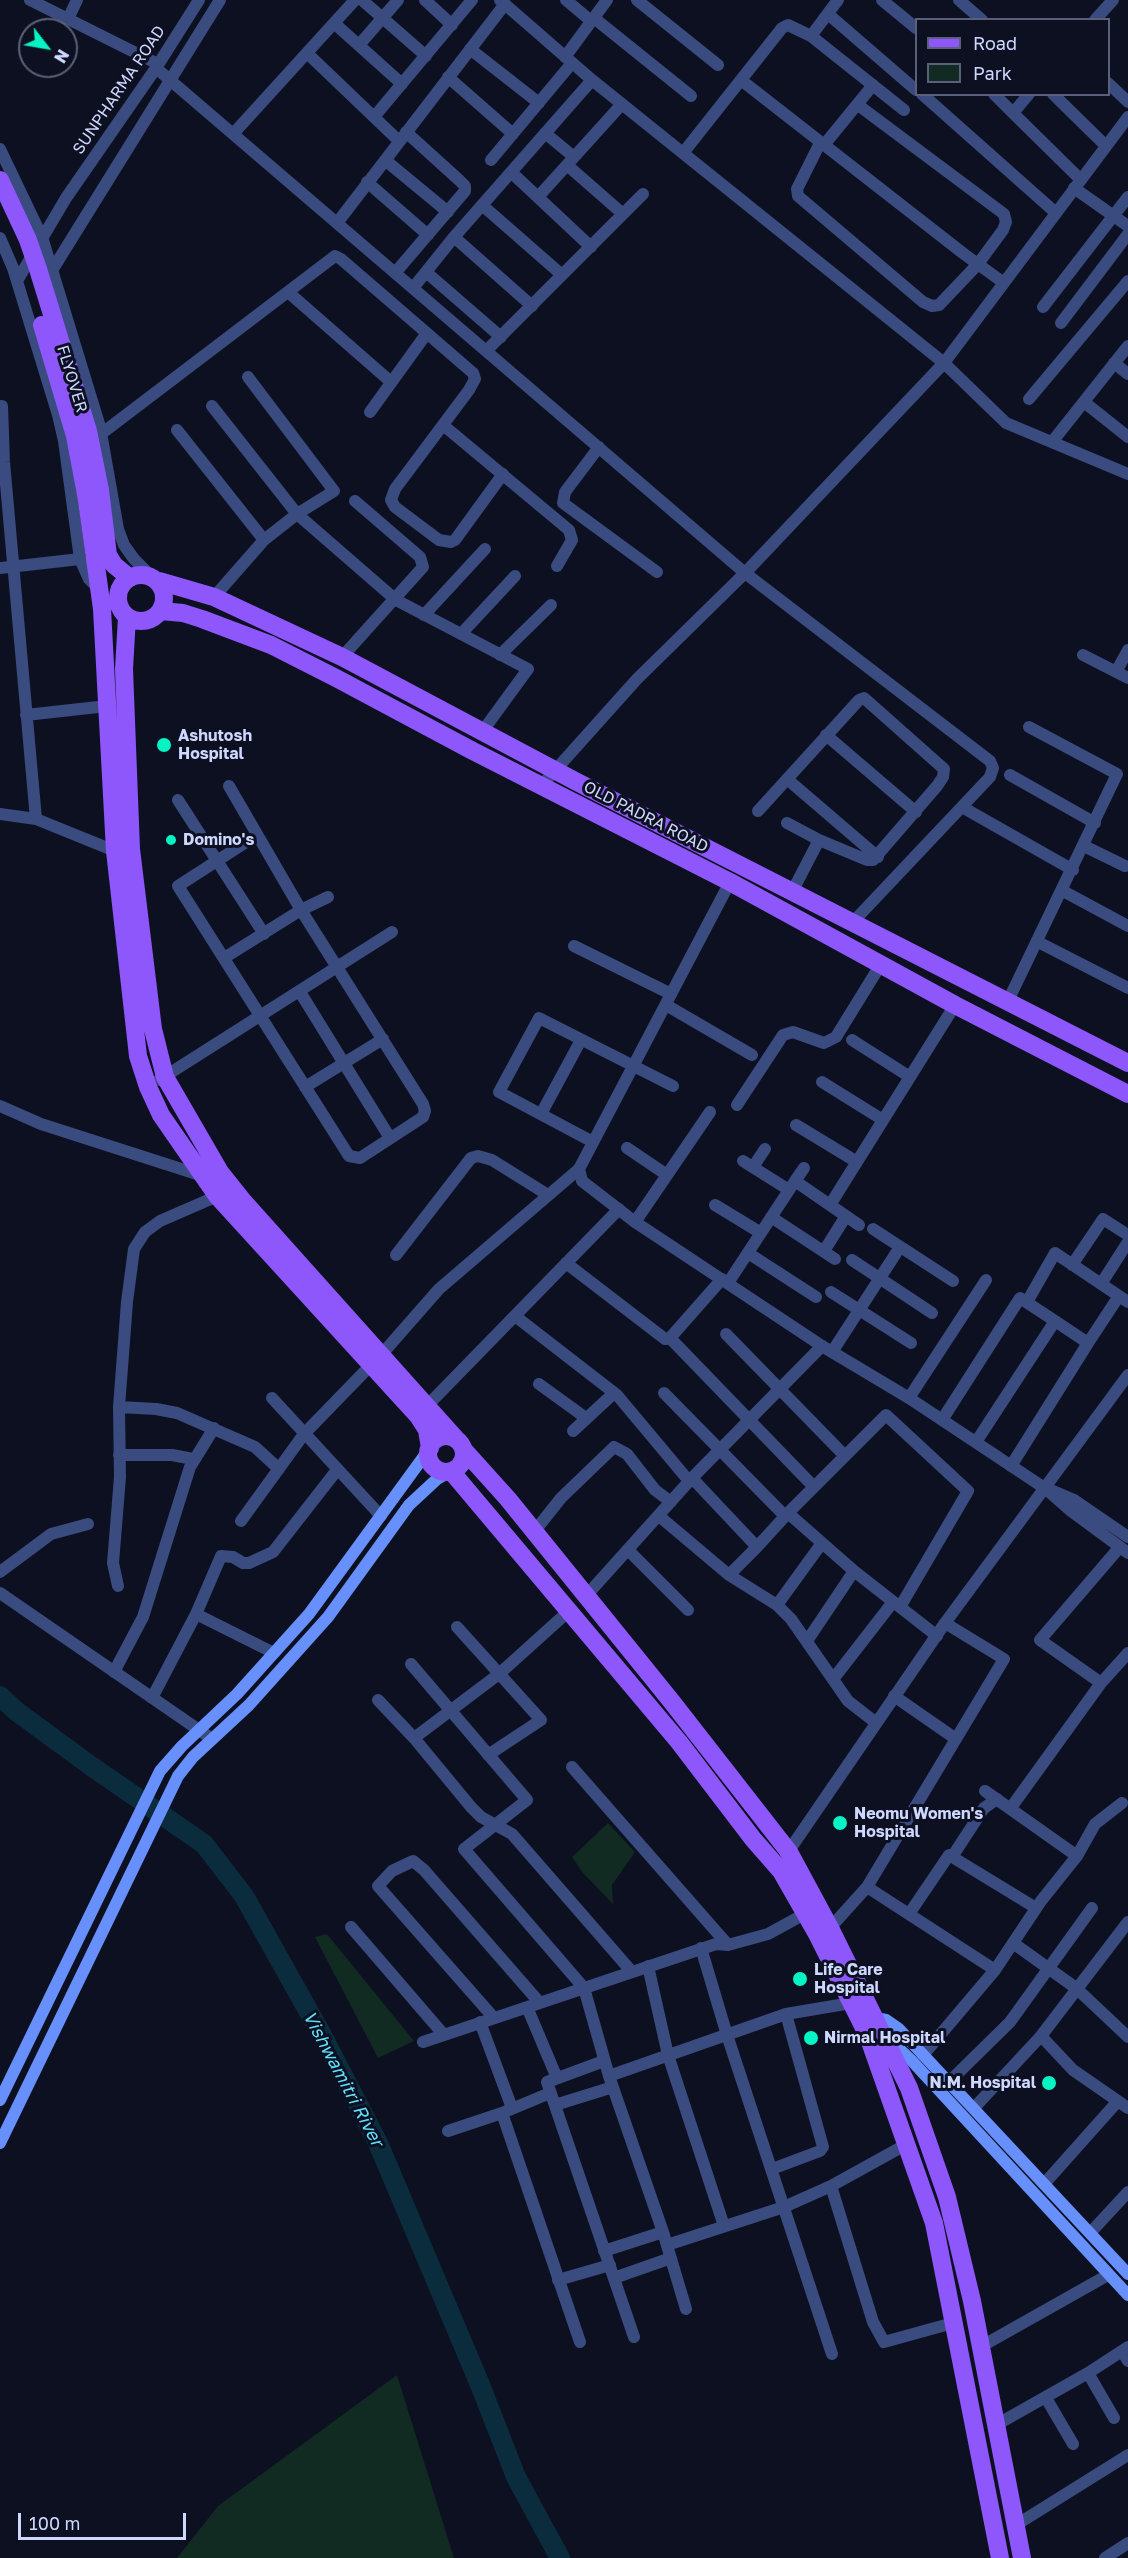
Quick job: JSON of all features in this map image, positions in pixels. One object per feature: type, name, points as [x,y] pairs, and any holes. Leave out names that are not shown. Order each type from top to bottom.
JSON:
[{"type":"main road","name":"FLYOVER","points":[[0,180],[28,240],[88,431],[100,490],[99,589],[116,851],[138,1056],[148,1088],[161,1116],[214,1176]]},
{"type":"main road","name":"FLYOVER","points":[[0,206],[26,272],[75,436],[99,541],[114,566],[130,578]]},
{"type":"main road","points":[[104,639],[114,621],[125,616],[141,622],[149,621],[161,611],[165,596],[155,579],[137,575],[130,578],[123,583],[118,597],[125,616],[123,669],[131,849],[153,1029],[165,1077],[214,1176],[225,1192],[423,1411],[460,1444],[534,1532],[672,1702],[782,1858],[812,1910],[851,2003],[871,2027],[909,2088],[947,2197],[982,2346],[1022,2558]]},
{"type":"main road","name":"OLD PADRA ROAD","points":[[155,579],[214,597],[342,657],[482,732],[1128,1063]]},
{"type":"main road","name":"OLD PADRA ROAD","points":[[161,611],[183,613],[271,645],[730,882],[955,1005],[1128,1094]]},
{"type":"main road","points":[[423,1411],[429,1458],[435,1467],[444,1472],[451,1471]]},
{"type":"main road","points":[[0,2100],[160,1771],[237,1694],[309,1614],[429,1448],[441,1437],[452,1437],[460,1444],[463,1461],[437,1479],[410,1505],[328,1617],[249,1705],[193,1757],[178,1776],[0,2144]]},
{"type":"main road","points":[[451,1471],[679,1742],[753,1839],[782,1858]]},
{"type":"main road","points":[[812,1910],[830,1928],[871,2027],[934,2223],[1000,2558]]},
{"type":"main road","points":[[871,2027],[886,2020],[900,2029],[1128,2274]]},
{"type":"main road","points":[[871,2027],[912,2061],[1128,2295]]},
{"type":"street","points":[[30,0],[66,18]]},
{"type":"street","points":[[68,18],[77,0]]},
{"type":"street","name":"SUNPHARMA ROAD","points":[[17,281],[66,198],[157,66],[199,0]]},
{"type":"street","points":[[51,272],[220,0]]},
{"type":"street","points":[[234,134],[356,0]]},
{"type":"street","points":[[362,0],[426,56]]},
{"type":"street","points":[[359,45],[398,0]]},
{"type":"street","points":[[425,0],[452,25]]},
{"type":"street","points":[[374,117],[472,0]]},
{"type":"street","points":[[566,0],[691,96]]},
{"type":"street","points":[[491,160],[539,103],[607,0]]},
{"type":"street","points":[[637,0],[718,65]]},
{"type":"street","points":[[811,36],[838,0]]},
{"type":"street","points":[[882,0],[915,27]]},
{"type":"street","points":[[959,0],[980,18]]},
{"type":"street","points":[[1097,18],[1113,0]]},
{"type":"street","points":[[337,223],[470,49],[502,2],[592,80],[944,363],[1006,423],[1128,474]]},
{"type":"street","points":[[828,14],[915,89]]},
{"type":"street","points":[[334,23],[402,84]]},
{"type":"street","points":[[78,24],[157,66],[170,80],[745,573],[990,761],[993,768],[990,777],[852,923]]},
{"type":"street","points":[[683,153],[782,28],[788,25],[811,36],[904,110]]},
{"type":"street","points":[[470,49],[539,103]]},
{"type":"street","points":[[308,53],[374,117],[465,186],[462,196],[395,273]]},
{"type":"street","points":[[448,77],[513,134]]},
{"type":"street","points":[[413,288],[454,237],[592,80]]},
{"type":"street","points":[[741,80],[1004,283]]},
{"type":"street","points":[[858,105],[1004,214],[1006,222],[1003,230],[978,264],[939,305],[932,306],[923,302],[798,196],[797,189],[822,144],[873,85]]},
{"type":"street","points":[[1110,85],[1128,102]]},
{"type":"street","points":[[928,96],[1056,213]]},
{"type":"street","points":[[996,96],[1077,184],[1113,216],[1128,226]]},
{"type":"street","points":[[1013,112],[1027,96]]},
{"type":"street","points":[[1055,96],[1106,146]]},
{"type":"street","points":[[538,197],[622,104]]},
{"type":"street","points":[[542,785],[637,679],[745,573],[944,363],[1128,117]]},
{"type":"street","points":[[545,133],[623,214]]},
{"type":"street","points":[[0,149],[42,237],[101,434],[118,529],[124,545],[134,559],[155,579]]},
{"type":"street","points":[[385,160],[448,212]]},
{"type":"street","points":[[511,172],[591,247]]},
{"type":"street","points":[[367,182],[428,235]]},
{"type":"street","points":[[486,351],[643,195]]},
{"type":"street","points":[[1043,307],[1128,197]]},
{"type":"street","points":[[482,205],[562,275]]},
{"type":"street","points":[[1060,323],[1128,234]]},
{"type":"street","points":[[454,237],[532,306]]},
{"type":"street","points":[[0,238],[17,281],[64,441],[80,559],[89,579],[99,589]]},
{"type":"street","points":[[101,434],[335,256],[473,373],[475,379],[395,489],[391,500],[395,507],[439,540],[450,543],[455,540],[503,474]]},
{"type":"street","points":[[426,272],[501,337]]},
{"type":"street","points":[[1029,399],[1128,281]]},
{"type":"street","points":[[288,292],[391,382]]},
{"type":"street","points":[[370,412],[427,333]]},
{"type":"street","points":[[1052,442],[1128,346]]},
{"type":"street","points":[[1114,363],[1128,374]]},
{"type":"street","points":[[214,597],[264,540],[297,514],[334,491],[248,377]]},
{"type":"street","points":[[1084,402],[1128,437]]},
{"type":"street","points":[[2,406],[13,568],[36,819]]},
{"type":"street","points":[[212,406],[297,514],[396,600],[528,669],[482,732]]},
{"type":"street","points":[[443,425],[569,530],[572,540],[557,566]]},
{"type":"street","points":[[177,430],[264,540]]},
{"type":"street","points":[[599,447],[565,492],[563,503],[657,572]]},
{"type":"street","points":[[342,657],[422,570],[423,563],[420,557],[356,501]]},
{"type":"street","points":[[424,615],[485,549]]},
{"type":"street","points":[[0,568],[80,559]]},
{"type":"street","points":[[461,634],[515,576]]},
{"type":"street","points":[[500,655],[552,605]]},
{"type":"street","points":[[1083,655],[1122,675],[1128,650]]},
{"type":"street","points":[[758,811],[826,735],[859,700],[864,698],[944,769],[937,786],[878,857],[867,860],[819,840],[787,823]]},
{"type":"street","points":[[26,715],[107,706]]},
{"type":"street","points":[[1007,1003],[1063,891],[1117,774],[1029,727]]},
{"type":"street","points":[[826,735],[916,812]]},
{"type":"street","points":[[1010,776],[1095,823]]},
{"type":"street","points":[[787,779],[878,857]]},
{"type":"street","points":[[229,786],[301,910],[383,1039],[425,1111],[423,1117],[360,1158],[349,1156],[178,886],[257,835]]},
{"type":"street","points":[[178,800],[264,934]]},
{"type":"street","points":[[962,807],[1073,870]]},
{"type":"street","points":[[0,814],[36,819],[116,851]]},
{"type":"street","points":[[792,892],[819,840]]},
{"type":"street","points":[[1084,846],[1127,867]]},
{"type":"street","points":[[1127,867],[1124,860],[1128,852]]},
{"type":"street","points":[[241,1521],[304,1434],[377,1360],[439,1289],[579,1169],[730,882]]},
{"type":"street","points":[[1063,891],[1128,926]]},
{"type":"street","points":[[224,958],[301,910],[328,897]]},
{"type":"street","points":[[148,1088],[392,932]]},
{"type":"street","points":[[1038,942],[1128,988]]},
{"type":"street","points":[[574,946],[668,999],[752,1055]]},
{"type":"street","points":[[736,1105],[783,1035],[794,1032],[824,1043],[836,1037],[881,964]]},
{"type":"street","points":[[300,992],[390,1138]]},
{"type":"street","points":[[830,1205],[955,1005]]},
{"type":"street","points":[[593,1142],[500,1092],[539,1018],[673,1086]]},
{"type":"street","points":[[305,1087],[383,1039]]},
{"type":"street","points":[[541,1114],[581,1040]]},
{"type":"street","points":[[852,1040],[910,1077]]},
{"type":"street","points":[[822,1082],[883,1120]]},
{"type":"street","points":[[0,1106],[41,1124],[214,1176]]},
{"type":"street","points":[[635,1222],[710,1112]]},
{"type":"street","points":[[796,1125],[857,1162]]},
{"type":"street","points":[[627,1148],[667,1175]]},
{"type":"street","points":[[765,1149],[748,1164],[830,1205],[859,1225]]},
{"type":"street","points":[[396,1255],[471,1158],[478,1156],[492,1160],[548,1195]]},
{"type":"street","points":[[670,1338],[725,1281],[748,1253],[804,1168]]},
{"type":"street","points":[[579,1169],[582,1181],[635,1222],[827,1349],[909,1398],[1046,1489],[1123,1551],[1040,1640],[1101,1683]]},
{"type":"street","points":[[118,1586],[113,1563],[119,1514],[119,1407],[127,1302],[134,1249],[138,1239],[160,1221],[225,1192]]},
{"type":"street","points":[[715,1205],[761,1233]]},
{"type":"street","points":[[423,1411],[619,1209]]},
{"type":"street","points":[[824,1251],[846,1216]]},
{"type":"street","points":[[771,1217],[836,1258]]},
{"type":"street","points":[[1072,1265],[1099,1222],[1104,1219],[1128,1235]]},
{"type":"street","points":[[873,1229],[953,1281]]},
{"type":"street","points":[[1101,1284],[1128,1242]]},
{"type":"street","points":[[586,1596],[691,1480],[750,1419],[780,1389],[827,1349],[859,1310],[900,1247]]},
{"type":"street","points":[[748,1253],[816,1297]]},
{"type":"street","points":[[1011,1466],[1089,1343],[1123,1299],[1055,1253],[1027,1302]]},
{"type":"street","points":[[852,1260],[932,1312]]},
{"type":"street","points":[[566,1263],[661,1337],[670,1338],[814,1487]]},
{"type":"street","points":[[909,1398],[986,1280]]},
{"type":"street","points":[[831,1292],[911,1343]]},
{"type":"street","points":[[942,1420],[1020,1298],[1089,1343]]},
{"type":"street","points":[[515,1316],[614,1393],[691,1480],[757,1548]]},
{"type":"street","points":[[976,1442],[1055,1321]]},
{"type":"street","points":[[726,1334],[845,1456]]},
{"type":"street","points":[[782,1858],[945,1623],[1128,1375]]},
{"type":"street","points":[[539,1384],[586,1418]]},
{"type":"street","points":[[573,1431],[614,1393]]},
{"type":"street","points":[[664,1393],[787,1514],[854,1571],[937,1636]]},
{"type":"street","points":[[272,1398],[381,1516]]},
{"type":"street","points":[[119,1407],[167,1411],[214,1428],[255,1447],[279,1469]]},
{"type":"street","points":[[729,1575],[886,1414],[968,1491],[896,1605],[834,1678]]},
{"type":"street","points":[[114,1672],[143,1617],[194,1459],[214,1428]]},
{"type":"street","points":[[534,1532],[561,1498],[614,1447],[627,1454],[656,1490],[671,1502]]},
{"type":"street","points":[[119,1455],[172,1455],[194,1459]]},
{"type":"street","points":[[152,1698],[196,1614],[221,1556],[249,1563],[273,1552],[337,1470]]},
{"type":"street","points":[[1046,1489],[1074,1500],[1128,1537]]},
{"type":"street","points":[[659,1516],[729,1575],[777,1605],[791,1619],[848,1701],[875,1722]]},
{"type":"street","points":[[0,1572],[51,1534],[88,1524]]},
{"type":"street","points":[[777,1605],[822,1543]]},
{"type":"street","points":[[629,1551],[688,1610]]},
{"type":"street","points":[[807,1641],[854,1571]]},
{"type":"street","points":[[0,1593],[212,1739]]},
{"type":"street","points":[[414,1738],[499,1674],[570,1610]]},
{"type":"street","points":[[196,1614],[274,1653]]},
{"type":"street","points":[[830,1928],[867,1887],[1004,1659],[945,1623]]},
{"type":"street","points":[[457,1627],[541,1720],[488,1755]]},
{"type":"street","points":[[1010,1809],[1101,1683],[1128,1654]]},
{"type":"street","points":[[411,1664],[527,1800],[464,1849],[584,1988],[604,2061],[663,2232],[686,2309]]},
{"type":"street","points":[[894,1696],[956,1740]]},
{"type":"street","points":[[378,1700],[414,1738],[471,1807],[482,1817],[512,1834],[632,1972]]},
{"type":"street","points":[[572,1767],[728,1945]]},
{"type":"street","points":[[986,1791],[1077,1856]]},
{"type":"street","points":[[952,1857],[984,1808],[997,1799]]},
{"type":"street","points":[[923,2055],[995,1970],[1036,1908],[1077,1856],[1095,1824],[1126,1804]]},
{"type":"street","points":[[909,1914],[949,1855],[1036,1908]]},
{"type":"street","points":[[494,2018],[378,1886],[392,1871],[413,1861],[424,1870],[533,2005],[557,2078]]},
{"type":"street","points":[[867,1887],[995,1970]]},
{"type":"street","points":[[950,2082],[1010,2022],[1092,1908]]},
{"type":"street","points":[[423,2042],[701,1948],[716,1944],[728,1945],[768,1934],[812,1910]]},
{"type":"street","points":[[974,2108],[1041,2036],[1128,1922]]},
{"type":"street","points":[[351,1927],[444,2034]]},
{"type":"street","points":[[1013,1942],[1076,1988],[1128,2037]]},
{"type":"street","points":[[701,1948],[727,2035],[832,2354]]},
{"type":"street","points":[[648,1966],[668,2055],[724,2226]]},
{"type":"street","points":[[555,2105],[668,2055],[786,2014],[851,2003]]},
{"type":"street","points":[[772,2169],[820,2151],[823,2147],[786,2014]]},
{"type":"street","points":[[480,2022],[558,2280],[580,2342]]},
{"type":"street","points":[[1041,2036],[1073,2070],[1123,2105],[1044,2184]]},
{"type":"street","points":[[604,2061],[547,2082],[634,2337]]},
{"type":"street","points":[[448,2131],[507,2111],[550,2093]]},
{"type":"street","points":[[667,2246],[784,2206],[831,2186],[907,2144]]},
{"type":"street","points":[[831,2186],[873,2322],[884,2342],[953,2323]]},
{"type":"street","points":[[1091,2232],[1128,2192]]},
{"type":"street","points":[[604,2251],[663,2232]]},
{"type":"street","points":[[614,2278],[671,2258]]},
{"type":"street","points":[[558,2280],[610,2265]]},
{"type":"street","points":[[982,2346],[1108,2274]]},
{"type":"street","points":[[996,2425],[1126,2353]]},
{"type":"street","points":[[1088,2373],[1114,2418]]},
{"type":"street","points":[[1046,2398],[1073,2444]]},
{"type":"street","points":[[1016,2525],[1128,2455]]},
{"type":"street","points":[[1105,2558],[1128,2543]]},
{"type":"green space","points":[[608,1823],[635,1852],[612,1885],[613,1904],[583,1873],[572,1857]]},
{"type":"green space","points":[[327,1934],[414,2041],[378,2058],[315,1937]]},
{"type":"green space","points":[[397,2375],[454,2558],[177,2558],[218,2506]]},
{"type":"waterway","name":"Vishwamitri River","points":[[0,1696],[16,1711],[91,1766],[204,1844],[244,1896],[323,2037],[378,2143],[481,2387],[516,2477],[560,2558]]},
{"type":"place","name":"Ashutosh Hospital","points":[[164,745]]},
{"type":"place","name":"Domino's","points":[[171,840]]},
{"type":"place","name":"Neomu Women's Hospital","points":[[840,1823]]},
{"type":"place","name":"Life Care Hospital","points":[[800,1979]]},
{"type":"place","name":"Nirmal Hospital","points":[[811,2038]]},
{"type":"place","name":"N.M. Hospital","points":[[1049,2083]]}]
